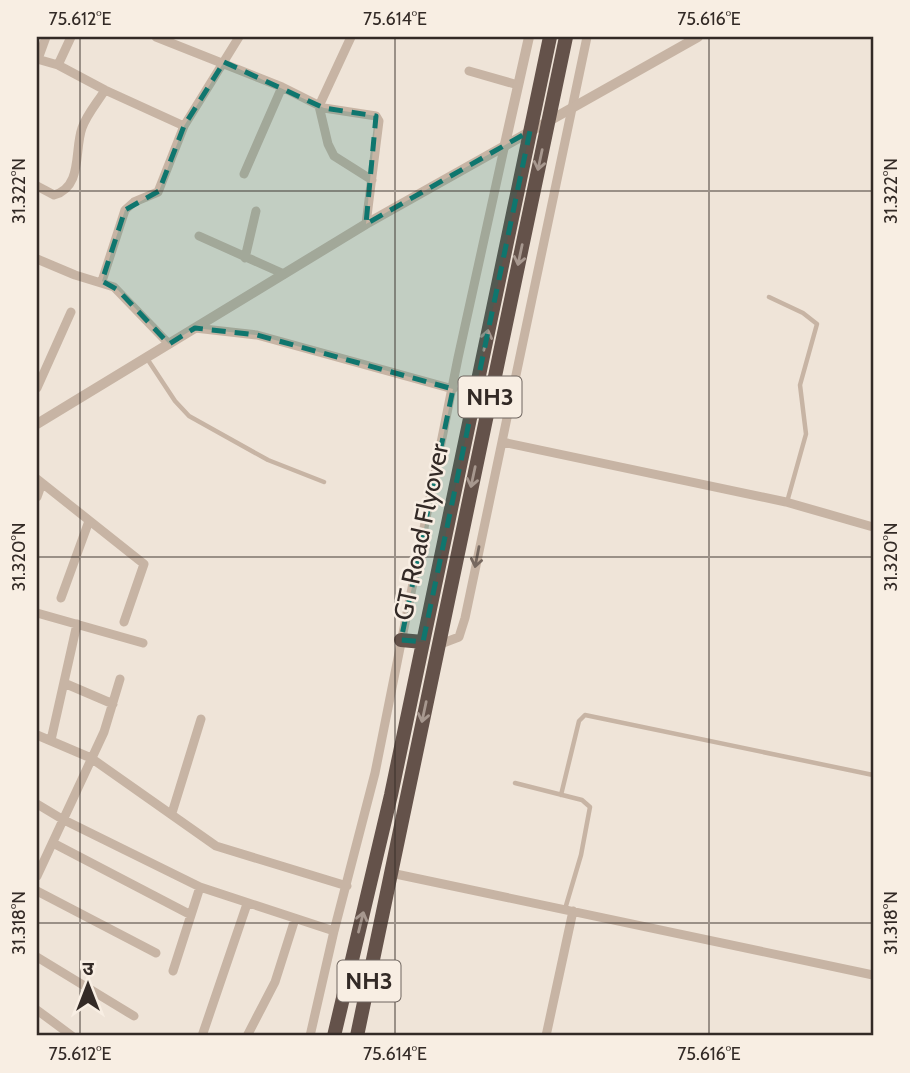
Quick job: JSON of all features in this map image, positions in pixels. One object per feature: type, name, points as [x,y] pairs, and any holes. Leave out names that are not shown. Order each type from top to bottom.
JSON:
[{"type":"highway","name":"GT Road Flyover","points":[[334,1036],[391,795],[550,37]]},
{"type":"highway","name":"GT Road Flyover","points":[[357,1036],[566,37]]},
{"type":"highway","points":[[401,640],[423,642]]},
{"type":"street","points":[[46,37],[37,59],[58,65],[184,126]]},
{"type":"street","points":[[58,65],[71,37]]},
{"type":"street","points":[[156,37],[224,62],[330,110],[376,116],[379,121],[366,224]]},
{"type":"street","points":[[102,281],[125,210],[134,202],[158,192],[184,126],[239,37]]},
{"type":"street","points":[[351,37],[319,106],[328,144],[334,156],[372,180]]},
{"type":"street","points":[[310,1036],[375,773],[453,389],[529,37]]},
{"type":"street","points":[[438,645],[459,637],[587,37]]},
{"type":"street","points":[[38,420],[366,224],[698,37]]},
{"type":"street","points":[[469,71],[518,85]]},
{"type":"street","points":[[244,174],[282,87]]},
{"type":"street","points":[[37,186],[54,195],[59,194],[72,180],[86,118],[106,90]]},
{"type":"street","points":[[244,258],[256,211]]},
{"type":"street","points":[[199,236],[284,274]]},
{"type":"street","points":[[37,260],[75,275],[102,281],[118,290],[169,344]]},
{"type":"street","points":[[37,387],[71,312]]},
{"type":"street","points":[[195,328],[265,337],[453,389]]},
{"type":"street","points":[[502,442],[786,502],[873,527]]},
{"type":"street","points":[[37,497],[39,481]]},
{"type":"street","points":[[39,481],[144,564],[124,622]]},
{"type":"street","points":[[61,598],[89,521]]},
{"type":"street","points":[[37,613],[143,643]]},
{"type":"street","points":[[51,740],[77,624]]},
{"type":"street","points":[[37,876],[104,733],[120,679]]},
{"type":"street","points":[[64,683],[113,704]]},
{"type":"street","points":[[172,813],[201,719]]},
{"type":"street","points":[[37,735],[91,758],[216,846],[347,886]]},
{"type":"street","points":[[37,804],[200,887],[334,932]]},
{"type":"street","points":[[53,843],[191,915]]},
{"type":"street","points":[[391,873],[873,975]]},
{"type":"street","points":[[173,971],[200,887]]},
{"type":"street","points":[[37,891],[156,953]]},
{"type":"street","points":[[202,1036],[247,904]]},
{"type":"street","points":[[546,1036],[569,911]]},
{"type":"street","points":[[247,1036],[275,982],[295,919]]},
{"type":"street","points":[[37,957],[134,1016]]},
{"type":"street","points":[[37,1010],[72,1036]]},
{"type":"lane","points":[[769,297],[803,313],[817,324],[800,385],[806,434],[786,502]]},
{"type":"lane","points":[[146,357],[175,401],[189,416],[268,460],[324,482]]},
{"type":"lane","points":[[561,795],[579,721],[585,715],[873,775]]},
{"type":"lane","points":[[515,783],[582,800],[590,807],[569,911]]},
{"type":"highlighted area","points":[[224,62],[324,108],[376,116],[366,224],[530,131],[423,642],[401,640],[453,389],[257,335],[195,328],[169,344],[118,290],[102,281],[125,210],[159,191],[184,126]]}]
